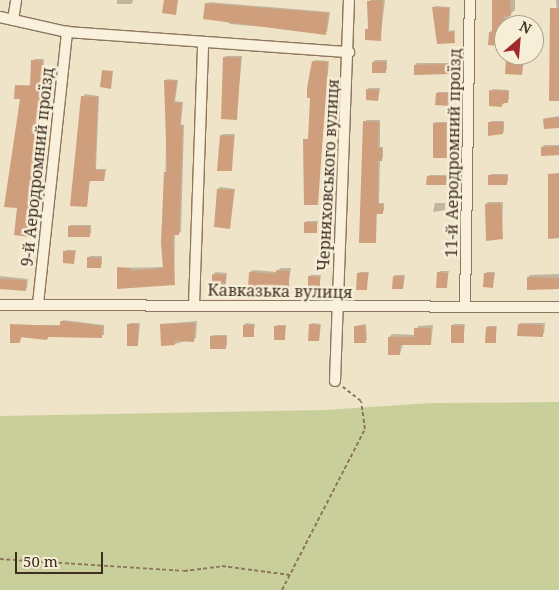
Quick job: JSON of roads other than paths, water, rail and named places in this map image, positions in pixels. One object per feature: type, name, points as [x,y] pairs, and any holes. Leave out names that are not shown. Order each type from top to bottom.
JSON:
[{"type":"street","points":[[13,20],[16,0]]},
{"type":"street","name":"Черняховського вулиця","points":[[335,381],[349,52],[349,0]]},
{"type":"street","name":"11-й Аеродромний проїзд","points":[[465,307],[470,0]]},
{"type":"street","points":[[0,17],[67,32],[349,52]]},
{"type":"street","name":"9-й Аеродромний проїзд","points":[[38,304],[67,32]]},
{"type":"street","points":[[194,304],[203,42]]},
{"type":"street","name":"Кавказька вулиця","points":[[0,306],[38,304],[194,304],[337,308],[559,307]]}]
